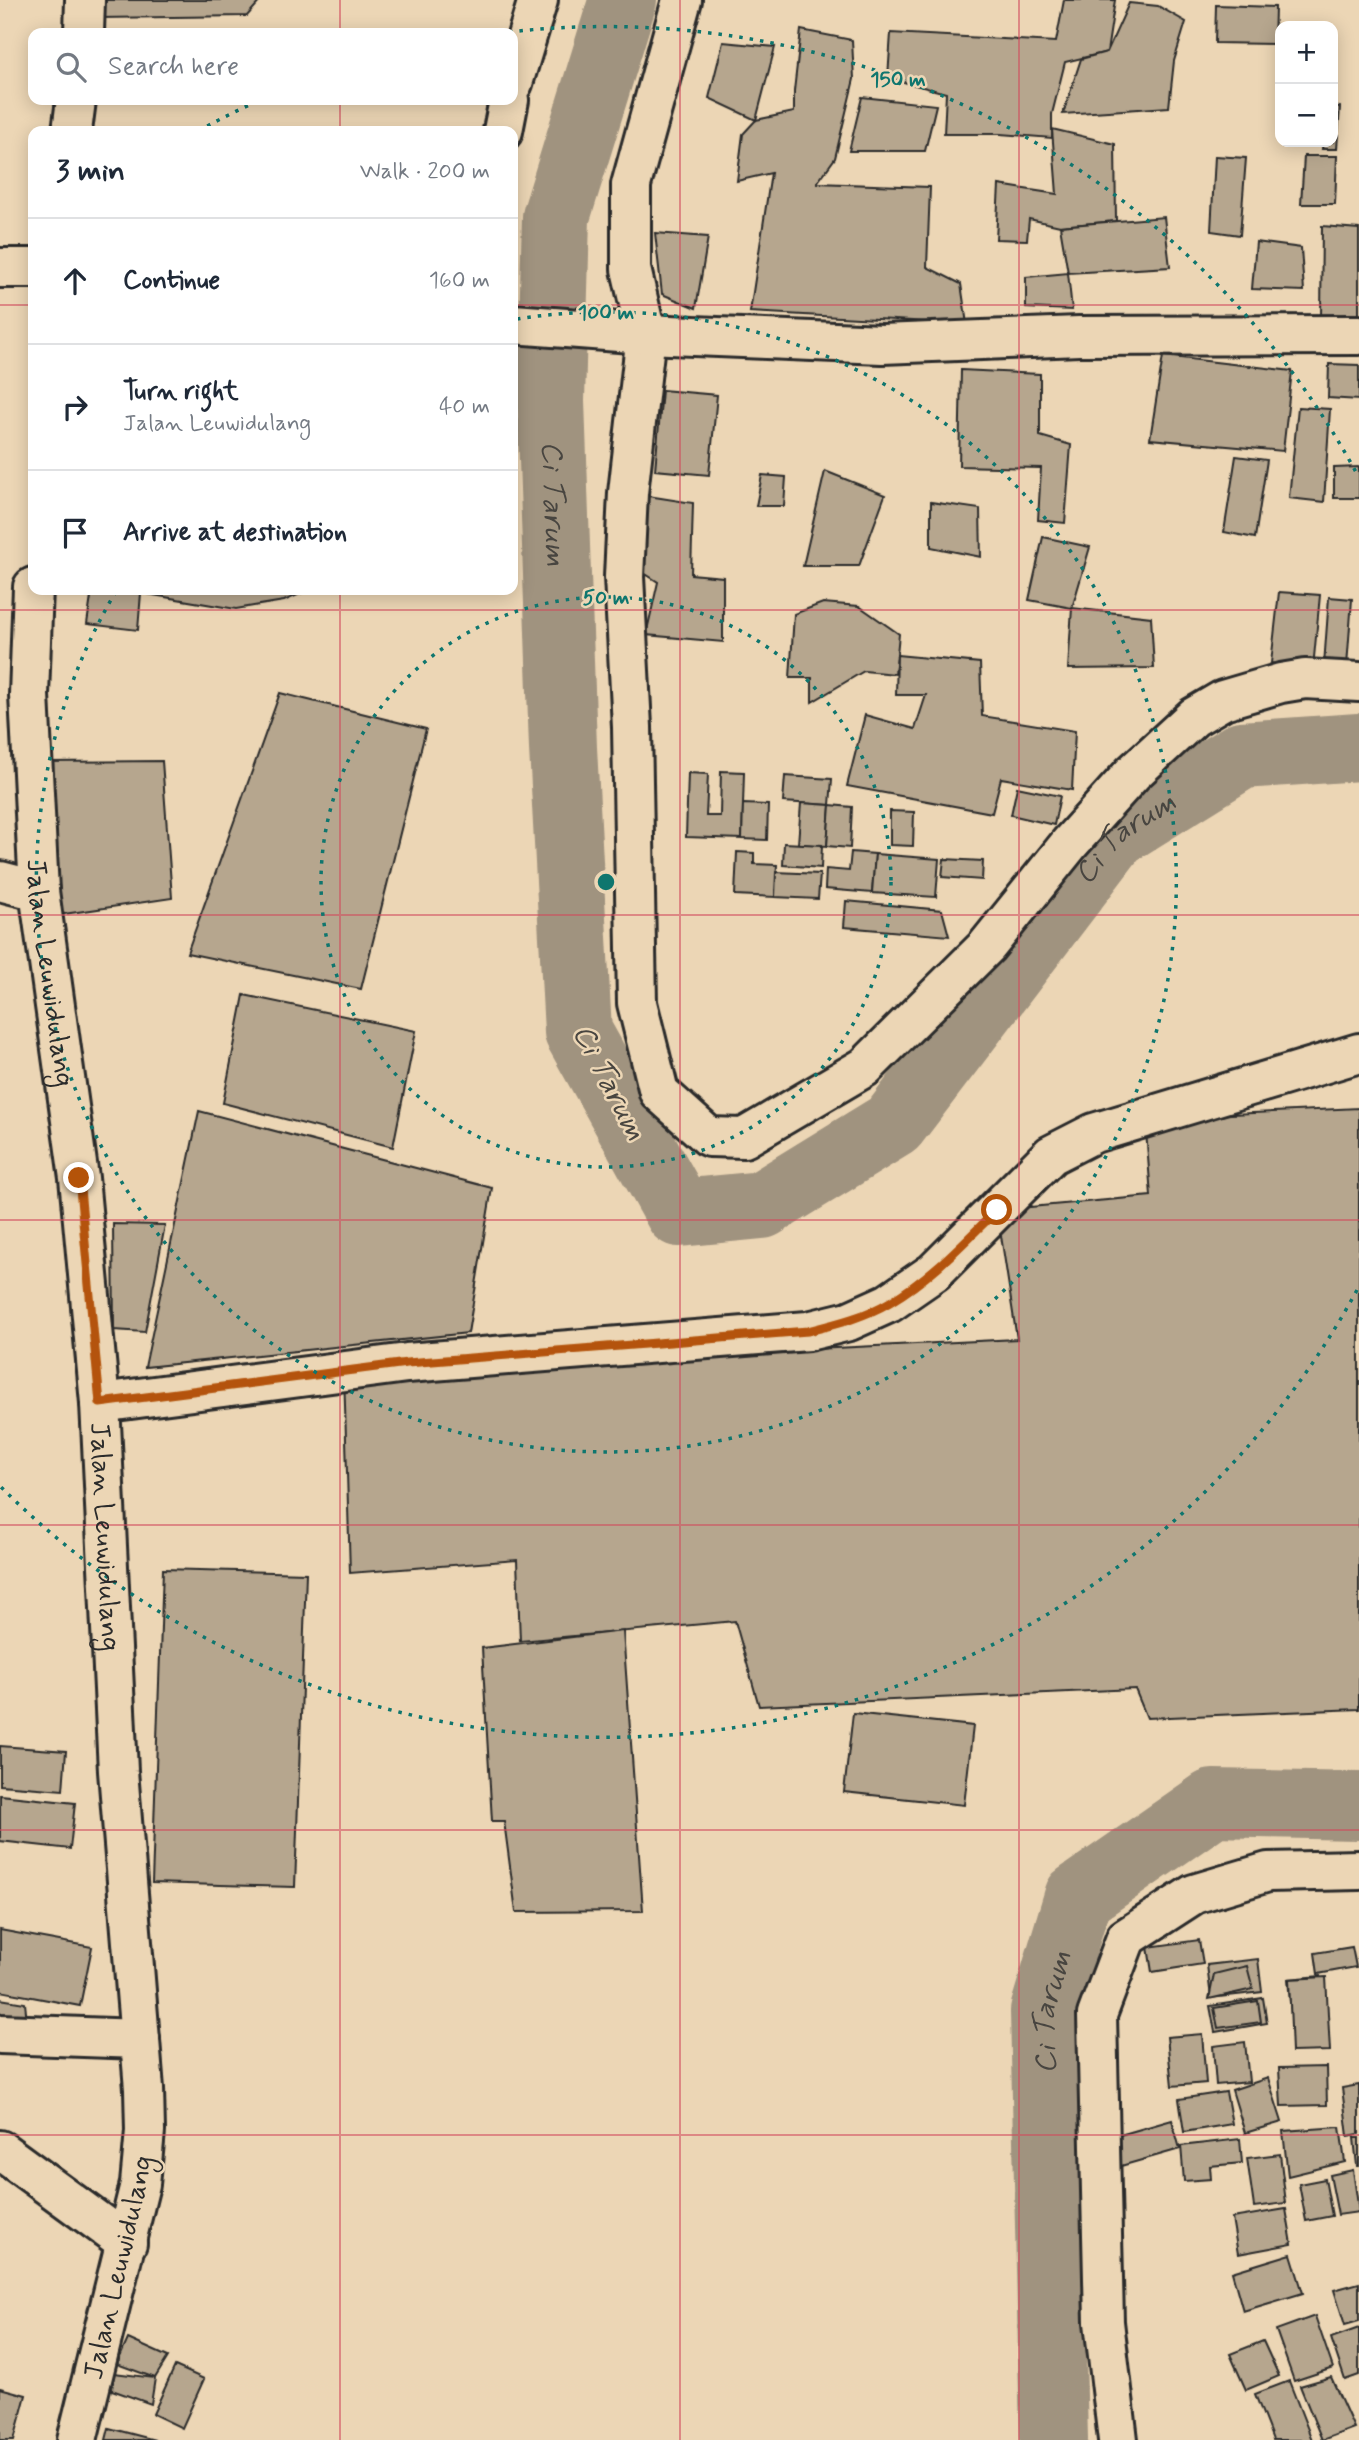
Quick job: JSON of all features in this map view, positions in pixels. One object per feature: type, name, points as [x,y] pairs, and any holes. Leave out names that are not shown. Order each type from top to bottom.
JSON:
[{"type":"street","points":[[84,28],[85,0]]},
{"type":"street","points":[[518,66],[538,0]]},
{"type":"street","points":[[682,0],[631,185],[631,269],[640,333],[624,577],[632,727],[637,1003],[659,1092],[709,1137],[744,1138],[865,1067],[986,946],[1133,773],[1194,717],[1223,700],[1281,683],[1305,679],[1359,682]]},
{"type":"street","points":[[73,126],[75,105]]},
{"type":"street","points":[[504,126],[508,105]]},
{"type":"street","points":[[0,268],[28,268]]},
{"type":"street","points":[[520,324],[640,333],[882,344],[1079,336],[1359,335]]},
{"type":"street","name":"Jalan Leuwidulang","points":[[32,595],[15,690],[39,891],[79,1178],[100,1403],[118,1771],[145,2131],[139,2184],[127,2243],[77,2440]]},
{"type":"street","points":[[0,881],[39,891]]},
{"type":"street","points":[[100,1403],[407,1363],[808,1331],[849,1321],[889,1303],[934,1272],[1051,1156],[1094,1133],[1359,1053]]},
{"type":"street","points":[[1118,2440],[1104,2322],[1097,2015],[1126,1938],[1194,1894],[1206,1890],[1268,1872],[1359,1870]]},
{"type":"street","points":[[0,2034],[139,2039]]},
{"type":"street","points":[[0,2150],[127,2243]]},
{"type":"building","points":[[98,0],[261,0],[247,16],[99,18]]},
{"type":"building","points":[[1064,0],[1115,0],[1107,52],[1065,62],[1052,114],[1052,138],[944,134],[946,93],[888,78],[891,33],[1056,42]]},
{"type":"building","points":[[1129,3],[1158,6],[1186,22],[1174,61],[1169,107],[1063,114],[1081,59],[1107,52]]},
{"type":"building","points":[[1216,5],[1275,7],[1274,44],[1215,43]]},
{"type":"building","points":[[801,30],[852,40],[854,79],[835,158],[817,183],[930,187],[927,267],[961,284],[967,324],[750,312],[771,173],[737,181],[743,134],[756,120],[794,112]]},
{"type":"building","points":[[723,42],[775,47],[756,120],[709,98]]},
{"type":"building","points":[[862,97],[936,105],[925,151],[849,151]]},
{"type":"building","points":[[1052,129],[1115,144],[1116,221],[1060,226],[1029,219],[1027,240],[996,239],[999,185],[1057,194]]},
{"type":"building","points":[[1215,156],[1246,158],[1240,235],[1211,231]]},
{"type":"building","points":[[1304,156],[1337,156],[1335,204],[1301,204]]},
{"type":"building","points":[[1164,217],[1170,267],[1068,273],[1060,226]]},
{"type":"building","points":[[1322,226],[1359,229],[1359,318],[1321,318]]},
{"type":"building","points":[[655,233],[708,237],[696,308],[662,294]]},
{"type":"building","points":[[1256,242],[1301,248],[1304,291],[1252,289]]},
{"type":"building","points":[[1068,273],[1072,310],[1026,308],[1026,277]]},
{"type":"building","points":[[1163,356],[1292,371],[1283,451],[1150,439]]},
{"type":"building","points":[[1329,364],[1359,365],[1359,400],[1328,398]]},
{"type":"building","points":[[961,370],[1040,374],[1040,436],[1071,445],[1065,523],[1038,520],[1041,468],[959,466]]},
{"type":"building","points":[[662,390],[717,395],[709,475],[655,470]]},
{"type":"building","points":[[1298,407],[1330,409],[1324,502],[1289,498]]},
{"type":"building","points":[[1236,456],[1267,460],[1255,538],[1224,532]]},
{"type":"building","points":[[1359,467],[1359,498],[1334,498],[1334,468]]},
{"type":"building","points":[[825,471],[885,495],[859,566],[803,566]]},
{"type":"building","points":[[762,475],[786,477],[784,506],[756,506]]},
{"type":"building","points":[[648,496],[693,503],[691,574],[723,577],[723,642],[646,635],[658,582],[633,566]]},
{"type":"building","points":[[931,502],[980,509],[981,557],[931,547]]},
{"type":"building","points":[[1043,537],[1090,547],[1072,608],[1029,600]]},
{"type":"building","points":[[1279,592],[1320,595],[1313,668],[1271,663]]},
{"type":"building","points":[[91,595],[141,595],[138,630],[87,624]]},
{"type":"building","points":[[153,595],[298,595],[284,601],[236,609]]},
{"type":"building","points":[[1329,597],[1352,599],[1347,666],[1324,665]]},
{"type":"building","points":[[823,603],[859,606],[899,634],[895,674],[864,671],[812,702],[812,678],[790,678],[794,614]]},
{"type":"building","points":[[1072,608],[1151,617],[1154,668],[1068,669]]},
{"type":"building","points":[[897,655],[980,663],[982,716],[1075,731],[1072,790],[1001,778],[992,813],[847,786],[865,715],[915,729],[926,695],[896,695]]},
{"type":"building","points":[[280,693],[426,729],[361,989],[187,953]]},
{"type":"building","points":[[162,761],[172,898],[57,915],[46,762]]},
{"type":"building","points":[[721,771],[744,772],[742,839],[686,837],[688,773],[708,774],[706,816],[720,816]]},
{"type":"building","points":[[785,776],[832,779],[830,805],[783,802]]},
{"type":"building","points":[[1017,787],[1060,796],[1054,825],[1011,815]]},
{"type":"building","points":[[801,803],[830,805],[827,846],[798,844]]},
{"type":"building","points":[[743,804],[768,805],[767,840],[742,839]]},
{"type":"building","points":[[830,805],[852,807],[850,848],[827,846]]},
{"type":"building","points":[[890,811],[914,812],[913,846],[890,845]]},
{"type":"building","points":[[784,843],[822,845],[821,868],[783,865]]},
{"type":"building","points":[[737,852],[754,853],[754,864],[777,865],[775,897],[735,895]]},
{"type":"building","points":[[851,852],[875,854],[872,893],[825,889],[826,869],[849,871]]},
{"type":"building","points":[[875,854],[939,859],[936,897],[872,893]]},
{"type":"building","points":[[944,859],[983,861],[982,880],[942,877]]},
{"type":"building","points":[[776,872],[820,874],[818,899],[775,897]]},
{"type":"building","points":[[846,901],[942,910],[949,936],[844,927]]},
{"type":"building","points":[[244,995],[416,1031],[393,1147],[223,1103]]},
{"type":"building","points":[[1359,1108],[1359,1709],[1147,1718],[1135,1689],[759,1706],[735,1621],[520,1641],[517,1560],[350,1573],[344,1372],[1017,1339],[997,1210],[1151,1196],[1145,1118]]},
{"type":"building","points":[[199,1111],[492,1188],[468,1333],[145,1367]]},
{"type":"building","points":[[113,1224],[165,1225],[145,1332],[114,1330]]},
{"type":"building","points":[[163,1569],[306,1573],[295,1887],[152,1883]]},
{"type":"building","points":[[623,1631],[643,1911],[516,1912],[504,1821],[492,1821],[482,1648]]},
{"type":"building","points":[[853,1713],[973,1726],[964,1805],[844,1792]]},
{"type":"building","points":[[0,1746],[66,1751],[63,1790],[0,1785]]},
{"type":"building","points":[[0,1795],[75,1803],[70,1849],[0,1841]]},
{"type":"building","points":[[0,1930],[92,1947],[80,2006],[0,1991]]},
{"type":"building","points":[[1199,1940],[1203,1964],[1152,1972],[1148,1947]]},
{"type":"building","points":[[1352,1947],[1356,1967],[1318,1974],[1315,1953]]},
{"type":"building","points":[[1258,1959],[1262,1992],[1211,1998],[1207,1965]]},
{"type":"building","points":[[1247,1966],[1253,1989],[1209,1999],[1214,1974]]},
{"type":"building","points":[[1320,1976],[1327,2046],[1294,2049],[1288,1979]]},
{"type":"building","points":[[1326,1977],[1330,2051],[1292,2052],[1289,1979]]},
{"type":"building","points":[[1263,1998],[1267,2023],[1215,2032],[1210,2006]]},
{"type":"building","points":[[0,1999],[25,2003],[27,2022],[0,2021]]},
{"type":"building","points":[[1258,2001],[1261,2022],[1218,2028],[1214,2008]]},
{"type":"building","points":[[1202,2034],[1206,2083],[1172,2086],[1167,2037]]},
{"type":"building","points":[[1245,2042],[1249,2082],[1216,2085],[1213,2046]]},
{"type":"building","points":[[1326,2067],[1327,2105],[1281,2106],[1279,2068]]},
{"type":"building","points":[[1268,2078],[1282,2122],[1245,2133],[1232,2090]]},
{"type":"building","points":[[1359,2085],[1359,2134],[1348,2136],[1342,2088]]},
{"type":"building","points":[[1226,2092],[1232,2124],[1184,2132],[1179,2099]]},
{"type":"building","points":[[1172,2120],[1180,2149],[1121,2166],[1113,2137]]},
{"type":"building","points":[[1340,2127],[1345,2162],[1288,2176],[1283,2131]]},
{"type":"building","points":[[1354,2138],[1359,2138],[1359,2166],[1357,2166]]},
{"type":"building","points":[[1240,2139],[1242,2163],[1210,2166],[1211,2179],[1184,2181],[1181,2146]]},
{"type":"building","points":[[1280,2154],[1286,2203],[1254,2207],[1247,2158]]},
{"type":"building","points":[[1353,2170],[1359,2212],[1338,2215],[1330,2175]]},
{"type":"building","points":[[1325,2179],[1332,2216],[1306,2221],[1299,2184]]},
{"type":"building","points":[[1286,2209],[1292,2244],[1238,2254],[1232,2218]]},
{"type":"building","points":[[1291,2254],[1303,2293],[1243,2311],[1232,2272]]},
{"type":"building","points":[[1359,2283],[1359,2321],[1345,2325],[1334,2290]]},
{"type":"building","points":[[1315,2316],[1333,2368],[1294,2381],[1276,2330]]},
{"type":"building","points":[[1359,2328],[1359,2375],[1345,2380],[1331,2338]]},
{"type":"building","points":[[128,2339],[168,2357],[155,2378],[117,2364]]},
{"type":"building","points":[[1263,2341],[1279,2376],[1246,2390],[1230,2354]]},
{"type":"building","points":[[175,2366],[204,2379],[182,2428],[153,2414]]},
{"type":"building","points":[[114,2373],[155,2378],[151,2404],[112,2390]]},
{"type":"building","points":[[1331,2377],[1354,2428],[1322,2440],[1300,2386]]},
{"type":"building","points":[[1289,2381],[1312,2440],[1273,2440],[1255,2394]]},
{"type":"building","points":[[0,2388],[26,2395],[14,2440],[0,2440]]},
{"type":"building","points":[[109,2428],[155,2440],[106,2440]]},
{"type":"waterway","name":"Ci Tarum","points":[[623,0],[556,217],[551,401],[563,748],[578,1032],[679,1213],[762,1205],[894,1124],[1115,834],[1242,755],[1359,747]]},
{"type":"waterway","name":"Ci Tarum","points":[[1054,2440],[1044,2011],[1078,1897],[1213,1803],[1359,1806]]},
{"type":"route","points":[[79,1178],[100,1403],[407,1363],[808,1331],[849,1321],[889,1303],[934,1272],[997,1210]]}]
